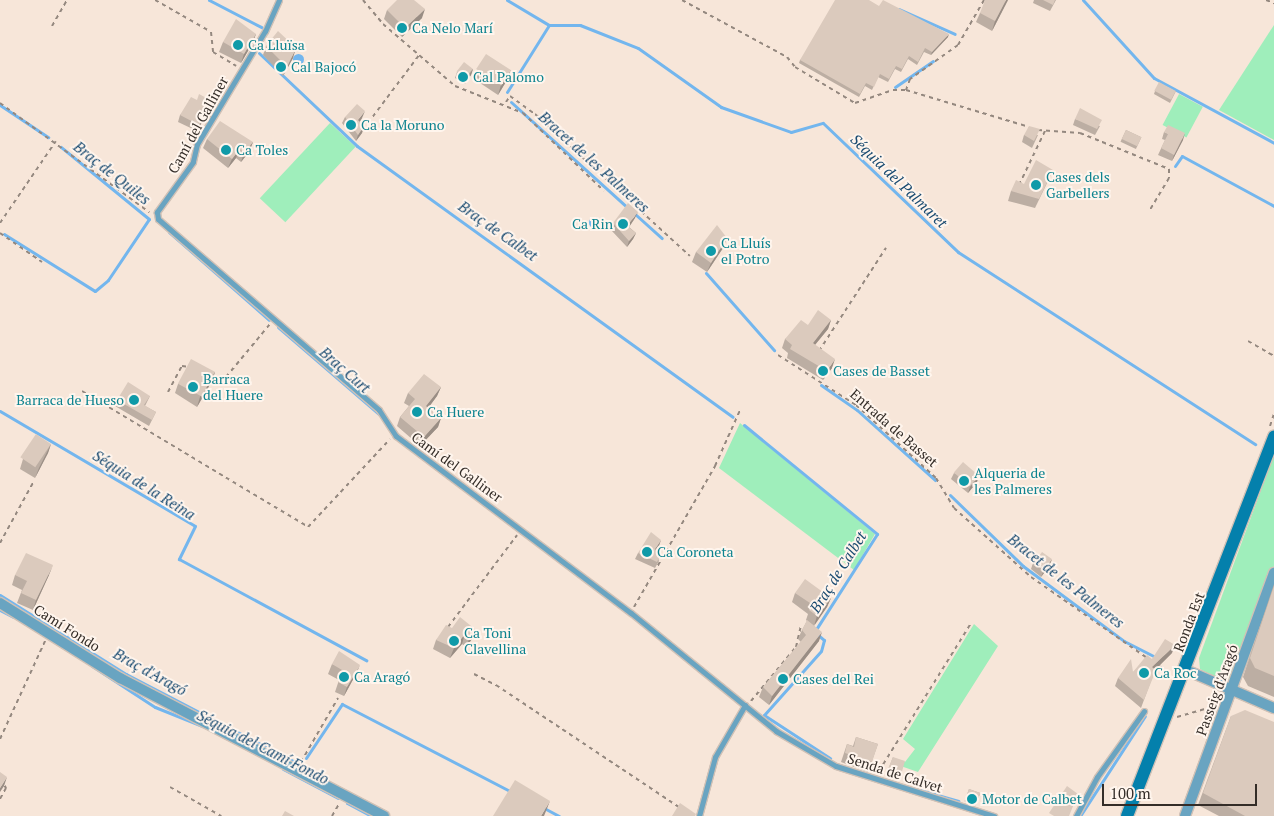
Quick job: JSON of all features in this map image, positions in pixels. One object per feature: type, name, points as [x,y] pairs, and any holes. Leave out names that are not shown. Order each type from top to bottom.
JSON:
[{"type":"main road","name":"Ronda Est","points":[[1127,816],[1180,673],[1274,440]]},
{"type":"street","name":"Passeig d'Aragó","points":[[1187,815],[1274,574]]},
{"type":"street","name":"Camí Fondo","points":[[0,603],[49,631],[120,678],[384,816]]},
{"type":"street","points":[[1180,673],[1231,690],[1274,708]]},
{"type":"lane","name":"Camí del Galliner","points":[[279,0],[243,69],[202,135],[194,162],[157,215],[379,410],[396,436],[631,613],[745,705]]},
{"type":"lane","name":"Senda de Calvet","points":[[745,705],[776,731],[836,766],[874,780],[994,816]]},
{"type":"lane","points":[[699,816],[715,757],[745,705]]},
{"type":"lane","points":[[1076,816],[1097,777],[1144,710]]},
{"type":"path","points":[[52,26],[67,0]]},
{"type":"path","points":[[156,0],[211,32],[212,52],[243,69]]},
{"type":"path","points":[[363,0],[419,55],[455,86],[505,103],[523,114],[604,191]]},
{"type":"path","points":[[682,0],[787,58],[795,67],[855,103],[893,90],[906,90],[1045,131],[1080,133],[1169,169],[1169,178],[1149,212]]},
{"type":"path","points":[[906,90],[910,79],[958,45],[984,0]]},
{"type":"path","points":[[1266,0],[1274,3]]},
{"type":"path","points":[[368,123],[419,55]]},
{"type":"path","points":[[505,103],[510,96],[534,114],[690,256]]},
{"type":"path","points":[[0,103],[56,141],[157,215]]},
{"type":"path","points":[[1018,187],[1045,131]]},
{"type":"path","points":[[0,223],[56,141]]},
{"type":"path","points":[[0,235],[42,262]]},
{"type":"path","points":[[814,358],[886,248]]},
{"type":"path","points":[[209,375],[226,378],[276,321]]},
{"type":"path","points":[[1248,341],[1274,356]]},
{"type":"path","name":"Entrada de Basset","points":[[778,355],[856,405],[936,478],[954,508],[1004,554],[1149,659]]},
{"type":"path","points":[[168,392],[182,366],[195,369]]},
{"type":"path","points":[[810,368],[813,378]]},
{"type":"path","points":[[82,391],[308,527],[396,436]]},
{"type":"path","points":[[631,613],[715,466],[740,410]]},
{"type":"path","points":[[0,543],[34,481]]},
{"type":"path","points":[[448,628],[523,530]]},
{"type":"path","points":[[874,780],[971,623]]},
{"type":"path","points":[[745,705],[796,647],[801,625]]},
{"type":"path","points":[[0,739],[49,631]]},
{"type":"path","points":[[1157,664],[1180,673]]},
{"type":"path","points":[[474,674],[680,808]]},
{"type":"path","points":[[296,770],[338,698]]},
{"type":"path","points":[[1172,718],[1223,705]]},
{"type":"path","points":[[0,779],[6,788],[0,799]]},
{"type":"path","points":[[170,787],[221,816]]},
{"type":"path","points":[[332,816],[344,795]]},
{"type":"green space","points":[[1274,25],[1274,140],[1219,110]]},
{"type":"green space","points":[[1179,94],[1203,107],[1186,138],[1163,125]]},
{"type":"green space","points":[[330,123],[356,147],[285,222],[260,198]]},
{"type":"green space","points":[[740,423],[875,534],[854,570],[719,468]]},
{"type":"green space","points":[[1274,455],[1274,566],[1234,673],[1230,679],[1219,679],[1200,669],[1199,658]]},
{"type":"green space","points":[[974,624],[998,646],[918,772],[892,763],[905,762],[915,749],[903,739]]},
{"type":"water","points":[[298,53],[304,59],[298,65],[292,59]]},
{"type":"water","points":[[594,216],[600,222],[594,228],[588,222]]},
{"type":"building","points":[[397,0],[414,0],[425,9],[405,28],[387,10]]},
{"type":"building","points":[[835,0],[869,0],[879,6],[883,0],[949,34],[932,52],[925,48],[918,62],[909,56],[902,69],[896,66],[889,79],[880,74],[874,87],[866,83],[860,94],[800,60]]},
{"type":"building","points":[[985,0],[1006,0],[995,21],[980,13]]},
{"type":"building","points":[[1043,0],[1055,0],[1053,5]]},
{"type":"building","points":[[236,19],[256,34],[244,54],[223,42]]},
{"type":"building","points":[[278,31],[296,48],[287,67],[266,46]]},
{"type":"building","points":[[486,54],[511,70],[501,85],[476,69]]},
{"type":"building","points":[[464,62],[473,69],[465,78],[457,71]]},
{"type":"building","points":[[1159,82],[1176,91],[1171,100],[1154,91]]},
{"type":"building","points":[[199,94],[212,101],[199,125],[180,115],[191,97],[197,100]]},
{"type":"building","points":[[357,104],[365,111],[358,120],[364,126],[358,135],[345,117]]},
{"type":"building","points":[[1080,108],[1102,120],[1097,129],[1075,119]]},
{"type":"building","points":[[220,121],[253,142],[244,153],[240,149],[232,159],[207,139]]},
{"type":"building","points":[[1168,125],[1185,133],[1174,155],[1161,148],[1168,134],[1164,132]]},
{"type":"building","points":[[1029,126],[1040,129],[1034,141],[1024,135]]},
{"type":"building","points":[[1126,130],[1141,137],[1137,146],[1122,139]]},
{"type":"building","points":[[1036,160],[1053,170],[1039,199],[1011,191],[1016,180],[1024,184]]},
{"type":"building","name":"Ca Rin","points":[[628,203],[638,212],[627,226],[636,233],[629,241],[613,223]]},
{"type":"building","points":[[717,225],[727,238],[711,263],[696,252]]},
{"type":"building","points":[[818,310],[831,320],[813,343],[835,359],[827,371],[790,349],[792,345],[785,339],[801,320],[808,325]]},
{"type":"building","points":[[191,359],[215,372],[202,396],[178,384]]},
{"type":"building","name":"Ca Huere","points":[[424,374],[441,387],[426,406],[441,418],[424,437],[400,417],[415,399],[408,393]]},
{"type":"building","points":[[128,382],[150,396],[144,405],[156,412],[152,420],[117,400]]},
{"type":"building","points":[[36,434],[51,444],[35,467],[20,457]]},
{"type":"building","points":[[963,462],[979,476],[970,486],[954,473]]},
{"type":"building","points":[[651,532],[661,540],[655,549],[661,554],[657,562],[638,553]]},
{"type":"building","points":[[1042,552],[1052,559],[1044,570],[1034,563]]},
{"type":"building","points":[[26,553],[53,565],[36,600],[21,593],[27,581],[15,575]]},
{"type":"building","points":[[805,579],[831,598],[817,616],[809,610],[813,605],[795,593]]},
{"type":"building","points":[[1274,586],[1274,676],[1255,668],[1250,658]]},
{"type":"building","points":[[460,617],[476,630],[470,637],[465,634],[454,648],[436,640],[446,625],[452,628]]},
{"type":"building","points":[[807,620],[822,632],[772,696],[763,687],[806,635],[802,630]]},
{"type":"building","points":[[1165,639],[1175,645],[1152,667],[1156,670],[1144,700],[1118,678],[1131,659],[1133,672],[1147,655],[1152,659]]},
{"type":"building","points":[[339,651],[360,665],[347,687],[338,682],[342,670],[332,664]]},
{"type":"building","points":[[1245,710],[1274,722],[1274,816],[1245,816],[1203,793],[1231,716]]},
{"type":"building","points":[[856,737],[878,744],[872,762],[845,753],[847,744],[854,747]]},
{"type":"building","points":[[893,757],[905,761],[901,775],[888,769]]},
{"type":"building","points":[[0,772],[7,777],[0,788]]},
{"type":"building","points":[[515,780],[550,801],[541,816],[493,816]]},
{"type":"building","points":[[1067,786],[1078,794],[1069,816],[1054,816],[1049,813]]},
{"type":"building","points":[[969,789],[980,793],[977,802],[966,797]]},
{"type":"building","points":[[680,803],[696,814],[695,816],[672,816]]},
{"type":"building","points":[[285,811],[294,816],[282,816]]},
{"type":"waterway","points":[[209,0],[261,27]]},
{"type":"waterway","name":"Séquia del Palmaret","points":[[507,0],[549,25],[580,25],[638,48],[721,107],[791,132],[823,123],[958,252],[1255,444]]},
{"type":"waterway","points":[[1083,0],[1154,78],[1274,143]]},
{"type":"waterway","points":[[899,9],[955,34]]},
{"type":"waterway","name":"Bracet de les Palmeres","points":[[507,92],[549,25]]},
{"type":"waterway","name":"Braç de Calbet","points":[[259,53],[357,146],[733,417]]},
{"type":"waterway","points":[[895,87],[933,61]]},
{"type":"waterway","name":"Bracet de les Palmeres","points":[[511,102],[628,208]]},
{"type":"waterway","name":"Braç de Quiles","points":[[0,105],[48,137]]},
{"type":"waterway","points":[[4,234],[95,291],[108,280],[149,219],[61,147]]},
{"type":"waterway","points":[[1175,166],[1182,156],[1274,206]]},
{"type":"waterway","name":"Bracet de les Palmeres","points":[[635,214],[662,238]]},
{"type":"waterway","name":"Braç Curt","points":[[169,232],[269,320]]},
{"type":"waterway","name":"Bracet de les Palmeres","points":[[706,273],[774,350]]},
{"type":"waterway","name":"Braç Curt","points":[[278,327],[381,416]]},
{"type":"waterway","name":"Bracet de les Palmeres","points":[[821,385],[857,410],[935,480]]},
{"type":"waterway","name":"Séquia de la Reina","points":[[0,411],[195,526],[179,559],[366,660]]},
{"type":"waterway","name":"Braç de Calbet","points":[[744,425],[877,534],[815,631]]},
{"type":"waterway","name":"Bracet de les Palmeres","points":[[950,495],[1023,566],[1124,641],[1153,656]]},
{"type":"waterway","name":"Braç d'Aragó","points":[[0,595],[126,674],[293,761]]},
{"type":"waterway","name":"Séquia del Camí Fondo","points":[[0,610],[13,617]]},
{"type":"waterway","name":"Braç de Calbet","points":[[818,635],[824,640],[821,651],[764,715],[830,758]]},
{"type":"waterway","name":"Séquia del Camí Fondo","points":[[92,666],[155,707],[202,726]]},
{"type":"waterway","name":"Braç d'Aragó","points":[[306,758],[342,704],[512,792]]},
{"type":"waterway","name":"Braç de Calbet","points":[[1080,816],[1145,716]]},
{"type":"waterway","name":"Séquia del Camí Fondo","points":[[283,769],[338,798]]},
{"type":"waterway","name":"Braç de Calbet","points":[[920,790],[958,801]]},
{"type":"waterway","name":"Séquia del Camí Fondo","points":[[347,803],[371,816]]},
{"type":"waterway","name":"Braç d'Aragó","points":[[544,808],[559,816]]},
{"type":"place","name":"Ca Nelo Marí","points":[[402,28]]},
{"type":"place","name":"Ca Lluïsa","points":[[238,45]]},
{"type":"place","name":"Cal Bajocó","points":[[281,67]]},
{"type":"place","name":"Cal Palomo","points":[[463,77]]},
{"type":"place","name":"Ca la Moruno","points":[[351,125]]},
{"type":"place","name":"Ca Toles","points":[[226,150]]},
{"type":"place","name":"Cases dels Garbellers","points":[[1036,185]]},
{"type":"place","name":"Ca Rin","points":[[623,224]]},
{"type":"place","name":"Ca Lluís el Potro","points":[[711,251]]},
{"type":"place","name":"Cases de Basset","points":[[823,371]]},
{"type":"place","name":"Barraca del Huere","points":[[193,387]]},
{"type":"place","name":"Barraca de Hueso","points":[[134,400]]},
{"type":"place","name":"Ca Huere","points":[[417,412]]},
{"type":"place","name":"Alqueria de les Palmeres","points":[[964,481]]},
{"type":"place","name":"Ca Coroneta","points":[[647,552]]},
{"type":"place","name":"Ca Toni Clavellina","points":[[454,641]]},
{"type":"place","name":"Ca Roc","points":[[1144,673]]},
{"type":"place","name":"Ca Aragó","points":[[344,677]]},
{"type":"place","name":"Cases del Rei","points":[[783,679]]},
{"type":"place","name":"Motor de Calbet","points":[[972,799]]}]
